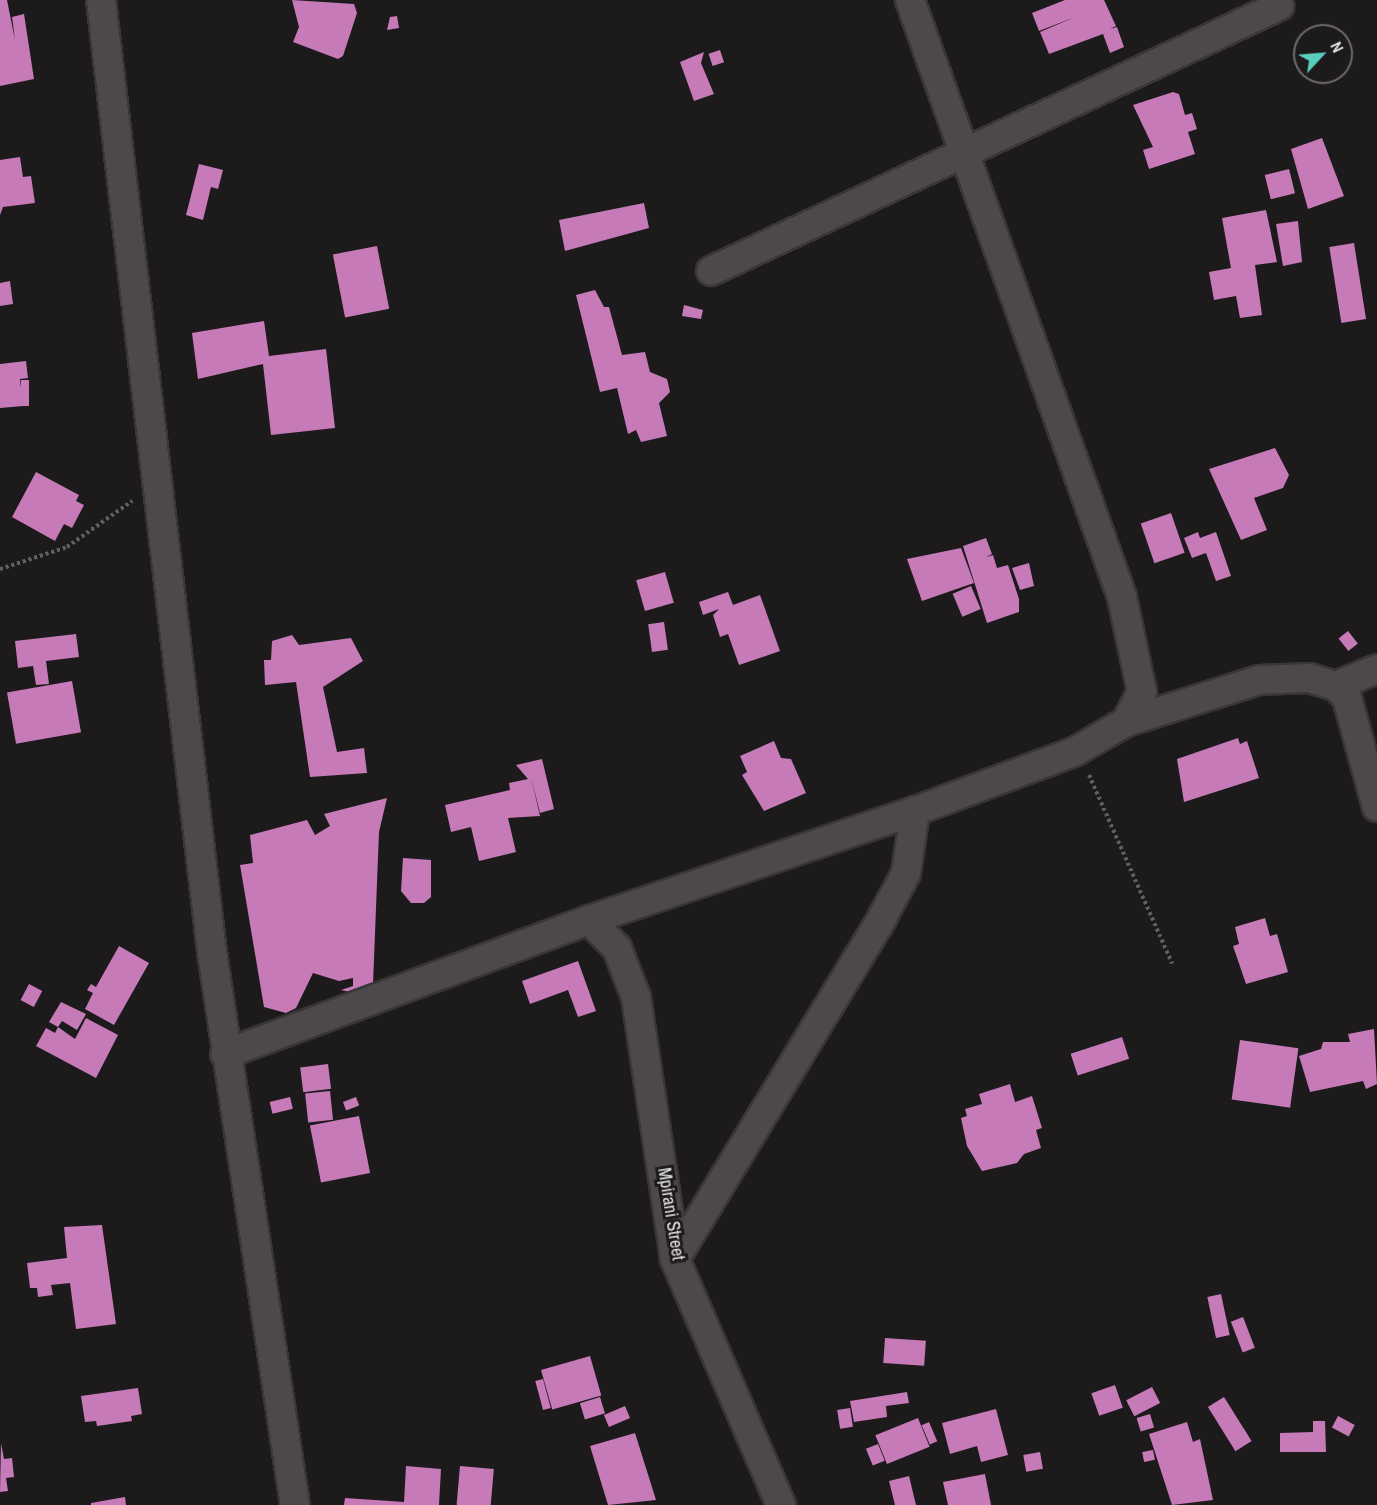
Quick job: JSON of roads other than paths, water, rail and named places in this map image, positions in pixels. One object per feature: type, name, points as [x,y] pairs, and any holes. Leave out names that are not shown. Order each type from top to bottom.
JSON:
[{"type":"street","points":[[101,0],[225,1054],[295,1505]]},
{"type":"street","points":[[910,0],[966,151],[1122,597],[1142,692],[1126,722]]},
{"type":"street","points":[[711,272],[1279,6]]},
{"type":"street","points":[[225,1054],[589,920],[915,811],[1076,751],[1126,722],[1259,681],[1309,678],[1336,686],[1377,669]]},
{"type":"street","points":[[1336,686],[1351,709],[1377,807]]},
{"type":"street","points":[[675,1260],[882,918],[906,873],[915,811]]},
{"type":"street","name":"Mpirani Street","points":[[589,920],[617,948],[636,997],[675,1260],[781,1505]]}]
